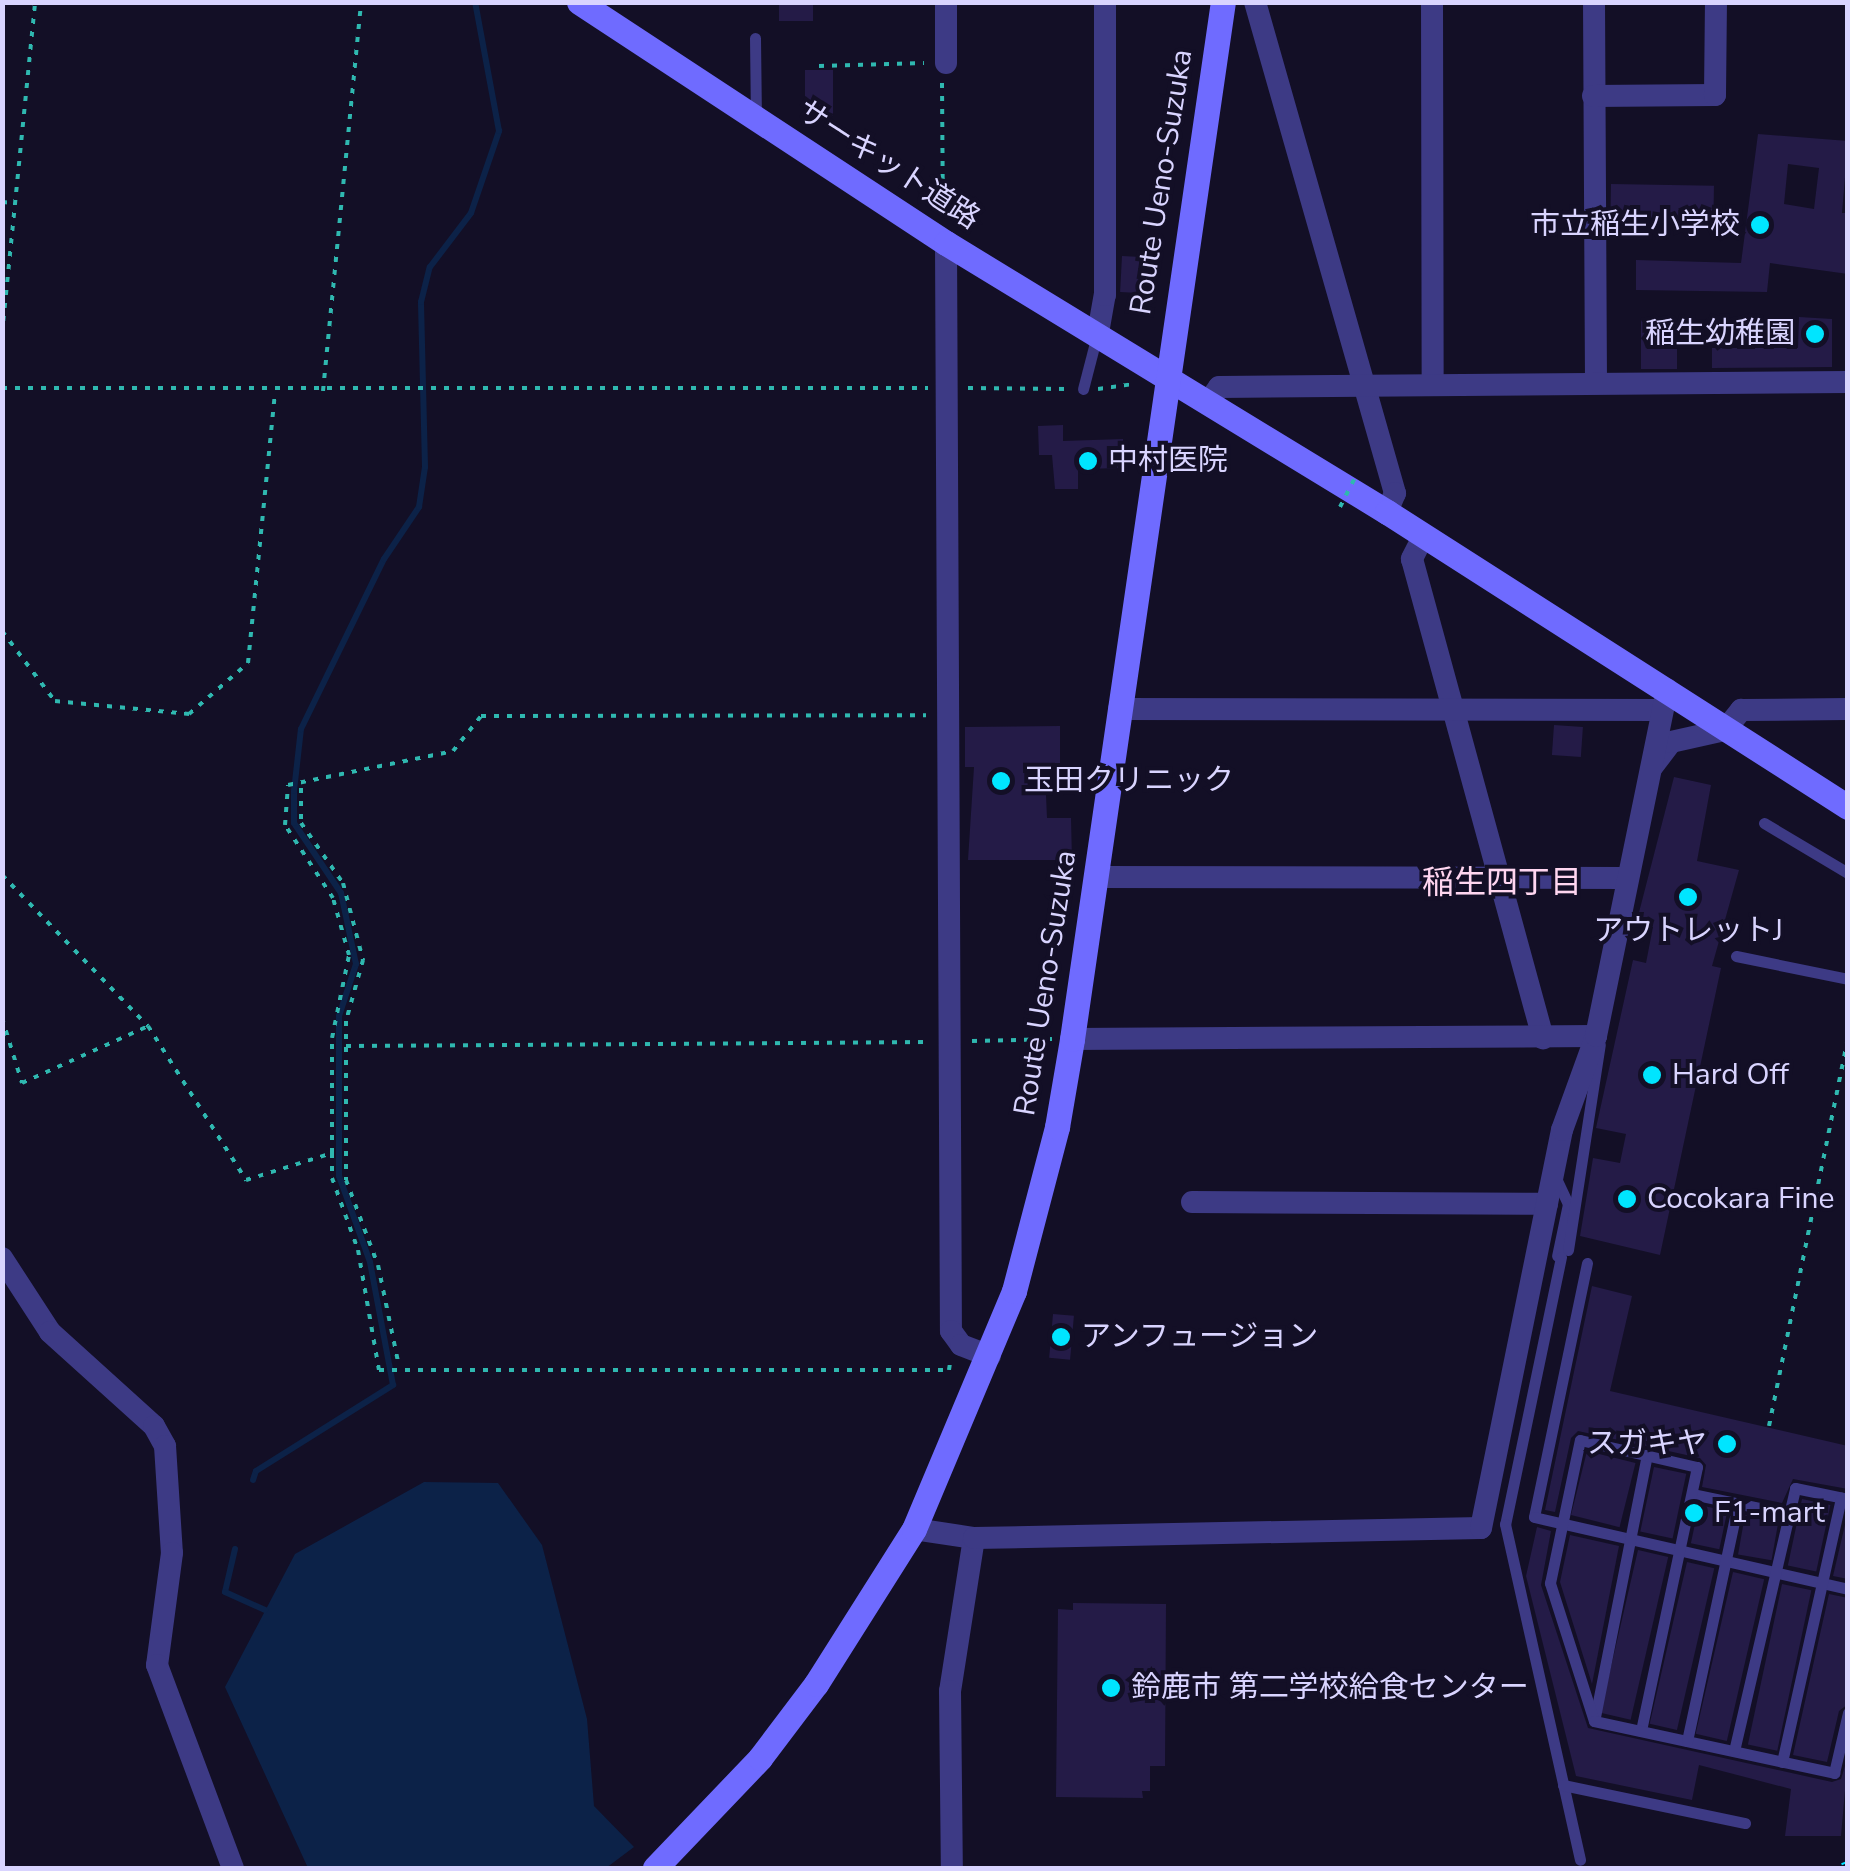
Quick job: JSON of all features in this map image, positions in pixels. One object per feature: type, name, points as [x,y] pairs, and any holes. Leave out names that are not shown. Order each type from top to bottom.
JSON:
[{"type":"main road","name":"サーキット道路","points":[[579,2],[946,243],[1387,512],[1664,699],[1726,730],[1848,807]]},
{"type":"main road","name":"Route Ueno-Suzuka","points":[[655,1868],[760,1758],[804,1699],[914,1528],[990,1356],[1040,1200],[1072,1039],[1222,2]]},
{"type":"street","points":[[944,63],[946,2]]},
{"type":"street","points":[[1098,333],[1105,295],[1105,2]]},
{"type":"street","points":[[1255,2],[1395,493],[1387,512]]},
{"type":"street","points":[[1432,2],[1433,385]]},
{"type":"street","points":[[1594,2],[1596,382]]},
{"type":"street","points":[[1593,96],[1715,95],[1716,2]]},
{"type":"street","points":[[946,243],[952,1331],[959,1342],[990,1356]]},
{"type":"street","points":[[1209,401],[1220,388],[1848,382]]},
{"type":"street","points":[[1424,536],[1412,559],[1543,1038]]},
{"type":"street","points":[[914,1528],[974,1538],[1481,1528],[1553,1174],[1596,1036],[1664,699],[1454,712],[1119,709]]},
{"type":"street","points":[[1648,773],[1672,742],[1726,730],[1741,710],[1848,709]]},
{"type":"street","points":[[1095,878],[1627,878]]},
{"type":"street","points":[[1072,1039],[1596,1036]]},
{"type":"street","points":[[1192,1202],[1547,1204]]},
{"type":"street","points":[[2,1258],[50,1332],[154,1426],[166,1446],[172,1554],[156,1664],[234,1868]]},
{"type":"street","points":[[952,1868],[950,1691],[974,1538]]},
{"type":"lane","points":[[755,38],[756,117]]},
{"type":"lane","points":[[1083,389],[1098,333]]},
{"type":"lane","points":[[1764,822],[1848,873]]},
{"type":"lane","points":[[1736,956],[1848,979]]},
{"type":"lane","points":[[1580,1860],[1504,1524],[1602,1047],[1596,1036]]},
{"type":"lane","points":[[1553,1174],[1568,1204],[1562,1254]]},
{"type":"lane","points":[[1586,1263],[1531,1509],[1534,1518],[1848,1589]]},
{"type":"lane","points":[[1594,1721],[1550,1582],[1580,1440],[1698,1467],[1640,1731]]},
{"type":"lane","points":[[1594,1721],[1647,1455]]},
{"type":"lane","points":[[1734,1752],[1795,1488],[1844,1498],[1782,1762]]},
{"type":"lane","points":[[1692,1494],[1789,1514]]},
{"type":"lane","points":[[1687,1741],[1738,1503]]},
{"type":"lane","points":[[1594,1721],[1834,1773],[1848,1713]]},
{"type":"lane","points":[[1563,1785],[1745,1823]]},
{"type":"path","points":[[2,334],[34,2]]},
{"type":"path","points":[[323,392],[361,2]]},
{"type":"path","points":[[818,66],[944,63],[943,213]]},
{"type":"path","points":[[2,202],[15,203]]},
{"type":"path","points":[[2,388],[275,393],[1113,389],[1166,374]]},
{"type":"path","points":[[2,632],[55,701],[189,714],[233,676],[248,662],[275,393]]},
{"type":"path","points":[[1340,507],[1356,476]]},
{"type":"path","points":[[399,1366],[379,1370],[358,1250],[332,1178],[332,1038],[348,954],[333,898],[285,825],[288,785],[300,786],[453,751],[481,716],[947,715]]},
{"type":"path","points":[[300,786],[301,823],[343,883],[362,960],[348,1000],[346,1180],[378,1265],[402,1372],[950,1370],[959,1342]]},
{"type":"path","points":[[2,875],[148,1026],[246,1180],[332,1153]]},
{"type":"path","points":[[2,1018],[22,1083],[148,1026]]},
{"type":"path","points":[[1770,1426],[1848,1036]]},
{"type":"path","points":[[346,1046],[1072,1039]]},
{"type":"water","points":[[424,1482],[498,1483],[542,1545],[587,1719],[594,1806],[634,1847],[606,1868],[308,1868],[225,1687],[295,1554]]},
{"type":"building","points":[[779,2],[813,2],[813,21],[779,21]]},
{"type":"building","points":[[805,70],[833,70],[833,116],[805,116]]},
{"type":"building","name":"市立稲生小学校","points":[[1758,134],[1848,141],[1842,213],[1848,213],[1848,274],[1770,263],[1767,292],[1636,290],[1636,260],[1741,263]],"holes":[[[1788,164],[1819,168],[1814,209],[1784,204]]]},
{"type":"building","points":[[1611,184],[1714,186],[1713,219],[1610,217]]},
{"type":"building","points":[[1122,256],[1141,257],[1139,293],[1120,292]]},
{"type":"building","name":"稲生幼稚園","points":[[1799,317],[1832,319],[1832,367],[1712,368],[1712,348],[1798,348]]},
{"type":"building","points":[[1641,319],[1677,319],[1677,369],[1641,369]]},
{"type":"building","name":"中村医院","points":[[1063,425],[1063,441],[1123,439],[1124,468],[1078,469],[1078,489],[1055,489],[1052,455],[1039,455],[1038,426]]},
{"type":"building","points":[[1554,725],[1583,727],[1581,757],[1552,755]]},
{"type":"building","name":"玉田クリニック","points":[[1060,726],[1060,765],[1027,764],[1028,795],[1046,795],[1047,818],[1071,818],[1072,860],[968,860],[974,767],[965,767],[965,727]]},
{"type":"building","points":[[1674,777],[1711,785],[1697,861],[1739,870],[1712,966],[1721,968],[1660,1255],[1580,1236],[1593,1158],[1620,1163],[1626,1134],[1596,1128],[1633,960],[1646,963],[1653,927],[1636,924]]},
{"type":"building","points":[[1592,1286],[1632,1296],[1610,1391],[1848,1446],[1848,1489],[1793,1479],[1782,1503],[1702,1487],[1706,1465],[1700,1458],[1578,1431],[1571,1438],[1555,1512],[1545,1510]]},
{"type":"building","name":"アンフュージョン","points":[[1053,1314],[1074,1316],[1070,1360],[1049,1358]]},
{"type":"building","points":[[1587,1451],[1636,1463],[1620,1527],[1571,1515]]},
{"type":"building","points":[[1654,1467],[1686,1474],[1673,1538],[1640,1532]]},
{"type":"building","points":[[1802,1499],[1830,1505],[1816,1572],[1788,1566]]},
{"type":"building","points":[[1699,1505],[1727,1511],[1719,1549],[1691,1543]]},
{"type":"building","points":[[1848,1512],[1848,1579],[1833,1576]]},
{"type":"building","points":[[1745,1515],[1778,1521],[1772,1560],[1738,1554]]},
{"type":"building","points":[[1537,1527],[1551,1531],[1541,1585],[1588,1728],[1832,1782],[1841,1779],[1848,1756],[1841,1836],[1785,1836],[1791,1789],[1699,1765],[1692,1800],[1576,1776],[1526,1576]]},
{"type":"building","points":[[1570,1535],[1619,1546],[1592,1684],[1560,1582]]},
{"type":"building","points":[[1638,1550],[1668,1557],[1631,1720],[1600,1713]]},
{"type":"building","points":[[1687,1562],[1714,1568],[1677,1730],[1650,1724]]},
{"type":"building","points":[[1733,1572],[1764,1579],[1727,1741],[1696,1734]]},
{"type":"building","points":[[1782,1584],[1811,1590],[1777,1751],[1748,1744]]},
{"type":"building","points":[[1829,1594],[1848,1598],[1848,1704],[1839,1711],[1827,1762],[1793,1755]]},
{"type":"building","name":"鈴鹿市 第二学校給食センター","points":[[1073,1603],[1166,1604],[1165,1766],[1150,1766],[1150,1791],[1142,1791],[1143,1798],[1056,1797],[1058,1609],[1073,1610]]},
{"type":"waterway","points":[[253,1480],[256,1471],[393,1385],[370,1262],[339,1176],[339,1016],[356,964],[341,893],[294,823],[294,791],[301,729],[384,559],[419,507],[425,467],[421,302],[430,267],[471,213],[499,131],[475,2]]},
{"type":"waterway","points":[[235,1549],[225,1592],[265,1610]]},
{"type":"railway","points":[[1843,1868],[1848,1866]]},
{"type":"place","name":"市立稲生小学校","points":[[1760,225]]},
{"type":"place","name":"稲生幼稚園","points":[[1815,334]]},
{"type":"place","name":"中村医院","points":[[1088,461]]},
{"type":"place","name":"玉田クリニック","points":[[1001,781]]},
{"type":"place","name":"アウトレットJ","points":[[1688,897]]},
{"type":"place","name":"Hard Off","points":[[1652,1075]]},
{"type":"place","name":"Cocokara Fine","points":[[1627,1199]]},
{"type":"place","name":"アンフュージョン","points":[[1061,1337]]},
{"type":"place","name":"スガキヤ","points":[[1727,1444]]},
{"type":"place","name":"F1-mart","points":[[1694,1513]]},
{"type":"place","name":"鈴鹿市 第二学校給食センター","points":[[1111,1688]]},
{"type":"district","name":"稲生四丁目","points":[[1502,883]]}]
